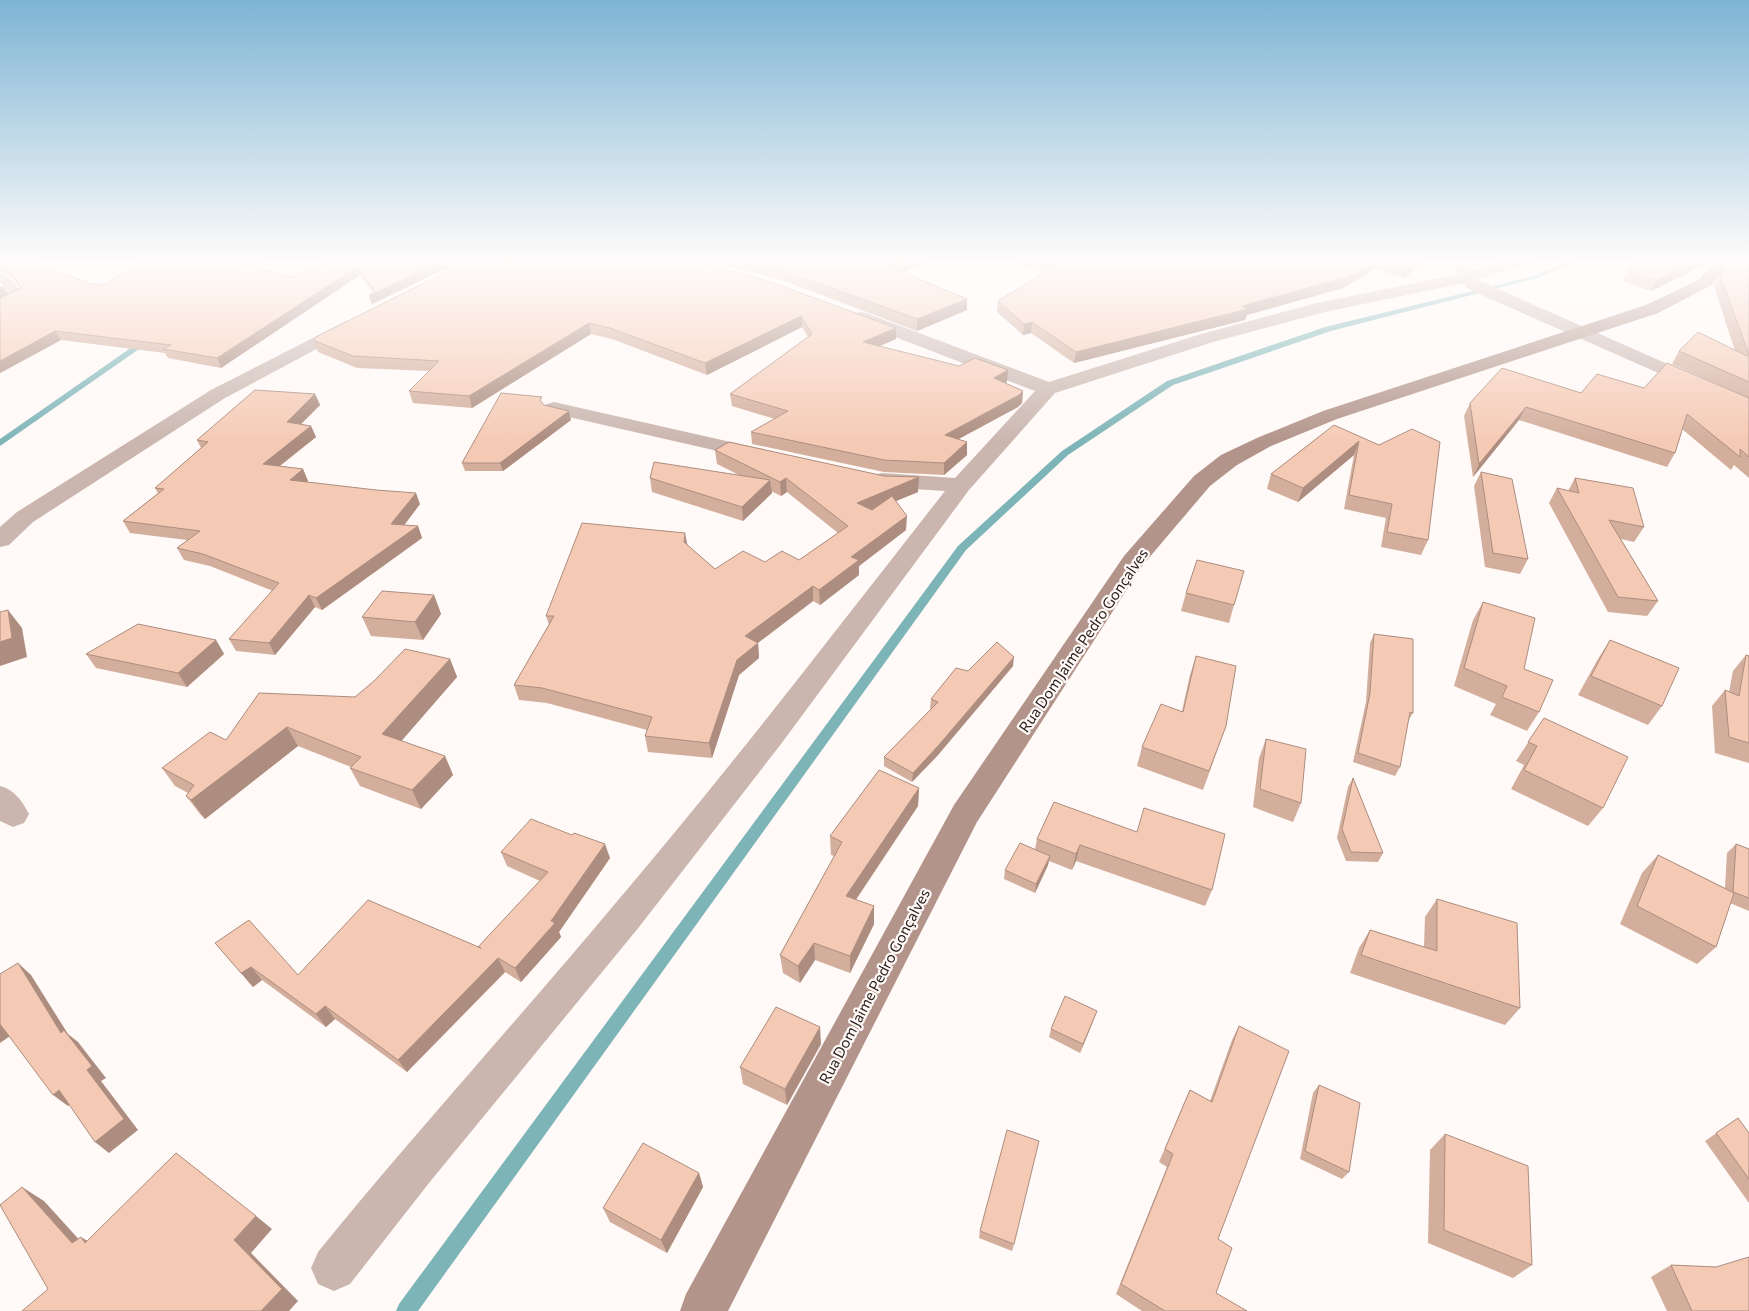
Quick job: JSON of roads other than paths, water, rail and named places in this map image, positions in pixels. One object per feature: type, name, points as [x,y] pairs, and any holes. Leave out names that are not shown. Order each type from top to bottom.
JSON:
[{"type":"main road","name":"Rua Dom Jaime Pedro Gonçalves","points":[[704,1311],[965,814],[1133,560],[1202,481],[1229,460],[1264,442],[1322,418],[1614,321]]},
{"type":"street","points":[[0,540],[25,517],[218,394],[354,321]]},
{"type":"street","points":[[871,321],[1048,389]]},
{"type":"street","points":[[334,1268],[414,1168],[627,916],[770,736],[961,485],[1048,389],[1207,338],[1273,321]]},
{"type":"street","points":[[1556,321],[1749,407]]},
{"type":"street","points":[[554,408],[778,459]]},
{"type":"street","points":[[865,477],[884,481],[961,485]]},
{"type":"waterway","points":[[406,1311],[962,548],[1065,453],[1170,383],[1328,329],[1359,321]]},
{"type":"waterway","points":[[0,443],[148,340]]}]
